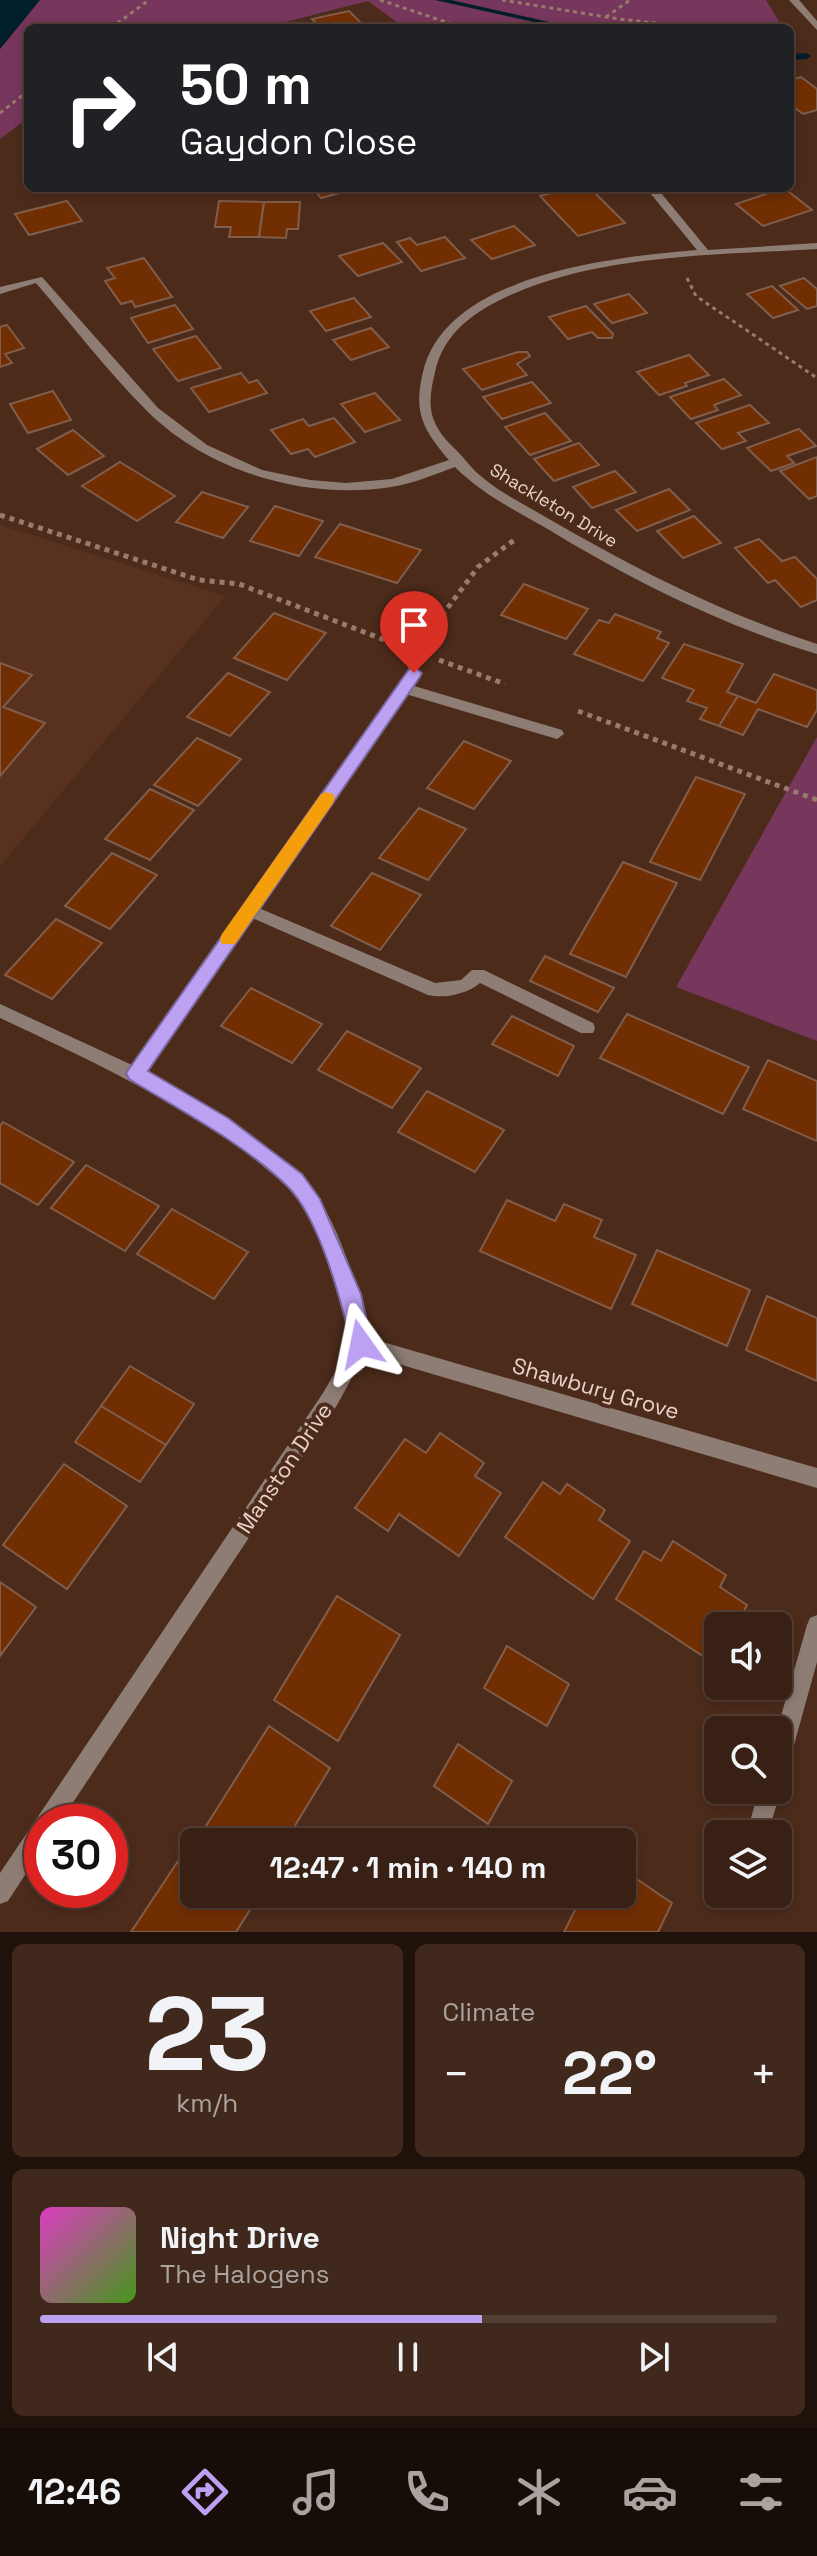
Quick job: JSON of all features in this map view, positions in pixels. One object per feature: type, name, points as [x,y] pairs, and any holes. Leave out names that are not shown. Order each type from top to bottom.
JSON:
[{"type":"street","points":[[794,0],[817,27]]},
{"type":"street","points":[[654,192],[706,254]]},
{"type":"street","name":"Shackleton Drive","points":[[817,246],[635,260],[549,278],[507,293],[475,309],[450,328],[432,356],[423,402],[429,424],[481,484],[590,550],[715,612],[817,649]]},
{"type":"street","points":[[0,291],[38,279],[154,411],[203,448],[259,473],[310,484],[346,487],[393,483],[460,461]]},
{"type":"street","points":[[136,1073],[414,673]]},
{"type":"street","points":[[404,688],[557,734]]},
{"type":"street","points":[[249,910],[434,990],[465,986],[478,975],[587,1028]]},
{"type":"street","points":[[0,1011],[136,1073],[221,1124],[295,1180],[313,1206],[350,1294],[361,1344]]},
{"type":"street","name":"Shawbury Grove","points":[[361,1344],[817,1478]]},
{"type":"street","name":"Manston Drive","points":[[59,1804],[330,1399],[361,1344]]},
{"type":"street","points":[[791,1716],[817,1625]]},
{"type":"street","points":[[0,1893],[24,1857]]},
{"type":"path","points":[[116,24],[149,0]]},
{"type":"path","points":[[380,0],[452,24]]},
{"type":"path","points":[[502,0],[668,24]]},
{"type":"path","points":[[606,17],[630,0]]},
{"type":"path","points":[[0,113],[24,94]]},
{"type":"path","points":[[676,256],[696,296],[817,378]]},
{"type":"path","points":[[414,673],[416,651],[478,567],[541,520]]},
{"type":"shaded area","points":[[40,0],[766,0],[781,24],[400,24],[368,1],[278,24],[24,24],[24,121],[0,139],[0,49]]},
{"type":"shaded area","points":[[0,525],[225,596],[0,866]]},
{"type":"shaded area","points":[[817,737],[817,1041],[676,987]]},
{"type":"water","points":[[0,0],[40,0],[0,49]]},
{"type":"building","points":[[349,11],[362,24],[316,24],[312,19]]},
{"type":"building","points":[[801,77],[817,89],[817,110],[803,114],[794,107],[794,79]]},
{"type":"building","points":[[316,192],[343,192],[321,198]]},
{"type":"building","points":[[554,192],[594,192],[625,223],[578,236],[540,196]]},
{"type":"building","points":[[772,192],[789,192],[812,210],[763,226],[736,204]]},
{"type":"building","points":[[67,201],[82,221],[29,235],[15,214]]},
{"type":"building","points":[[219,201],[264,202],[259,237],[229,237],[231,227],[215,227]]},
{"type":"building","points":[[264,202],[300,202],[298,229],[287,229],[286,238],[259,237]]},
{"type":"building","points":[[514,226],[535,245],[492,259],[471,240]]},
{"type":"building","points":[[445,237],[465,258],[421,271],[397,242],[410,238],[417,245]]},
{"type":"building","points":[[383,243],[402,262],[358,276],[339,256]]},
{"type":"building","points":[[144,258],[172,297],[135,307],[132,301],[121,304],[105,281],[115,278],[107,268]]},
{"type":"building","points":[[804,278],[817,289],[817,306],[807,309],[780,286]]},
{"type":"building","points":[[772,286],[798,310],[773,318],[747,294]]},
{"type":"building","points":[[629,294],[647,313],[612,323],[594,304]]},
{"type":"building","points":[[354,298],[371,317],[326,331],[310,311]]},
{"type":"building","points":[[175,305],[193,329],[148,343],[131,318]]},
{"type":"building","points":[[586,306],[613,334],[612,338],[598,338],[592,332],[568,339],[549,317]]},
{"type":"building","points":[[7,325],[24,348],[5,354],[12,363],[0,367],[0,327]]},
{"type":"building","points":[[371,328],[389,347],[351,360],[333,340]]},
{"type":"building","points":[[196,336],[221,368],[178,381],[153,349]]},
{"type":"building","points":[[527,352],[530,356],[517,364],[527,375],[482,390],[463,369]]},
{"type":"building","points":[[689,355],[709,375],[685,383],[687,386],[659,395],[637,372]]},
{"type":"building","points":[[241,373],[249,383],[257,380],[267,393],[209,412],[191,388]]},
{"type":"building","points":[[724,379],[741,395],[714,405],[718,410],[691,419],[670,397]]},
{"type":"building","points":[[532,382],[551,403],[502,419],[483,397]]},
{"type":"building","points":[[53,391],[71,420],[28,433],[10,404]]},
{"type":"building","points":[[375,393],[400,420],[365,432],[341,404]]},
{"type":"building","points":[[750,405],[769,423],[738,433],[746,441],[722,449],[696,423]]},
{"type":"building","points":[[545,413],[571,441],[530,455],[505,427]]},
{"type":"building","points":[[334,418],[355,442],[315,457],[308,449],[291,454],[271,430],[303,419],[309,426]]},
{"type":"building","points":[[799,429],[816,446],[787,456],[794,463],[771,471],[747,448]]},
{"type":"building","points":[[73,430],[104,456],[68,475],[37,449]]},
{"type":"building","points":[[579,443],[599,465],[554,481],[534,459]]},
{"type":"building","points":[[817,457],[817,496],[809,499],[780,471]]},
{"type":"building","points":[[120,462],[175,496],[137,521],[82,486]]},
{"type":"building","points":[[615,471],[636,492],[592,508],[573,487]]},
{"type":"building","points":[[669,489],[690,510],[637,531],[616,510]]},
{"type":"building","points":[[202,492],[248,507],[223,538],[176,522]]},
{"type":"building","points":[[275,506],[323,521],[299,556],[250,541]]},
{"type":"building","points":[[694,516],[721,543],[683,558],[657,531]]},
{"type":"building","points":[[340,524],[421,550],[397,583],[315,557]]},
{"type":"building","points":[[759,539],[782,561],[795,557],[817,579],[817,600],[801,607],[775,580],[768,583],[735,548]]},
{"type":"building","points":[[524,584],[588,609],[566,639],[501,615]]},
{"type":"building","points":[[274,613],[326,633],[287,680],[234,658]]},
{"type":"building","points":[[615,614],[661,632],[657,638],[669,643],[643,681],[574,654],[599,620],[609,623]]},
{"type":"building","points":[[684,644],[743,664],[727,692],[738,696],[719,726],[700,719],[707,708],[687,701],[694,690],[662,678]]},
{"type":"building","points":[[0,663],[32,675],[3,707],[45,723],[0,776]]},
{"type":"building","points":[[228,673],[270,692],[230,736],[187,717]]},
{"type":"building","points":[[774,674],[817,690],[817,710],[807,727],[758,709],[743,735],[719,726],[738,696],[756,703]]},
{"type":"building","points":[[197,738],[241,759],[198,806],[154,785]]},
{"type":"building","points":[[464,741],[511,761],[474,809],[427,788]]},
{"type":"building","points":[[696,777],[745,794],[700,880],[650,862]]},
{"type":"building","points":[[150,789],[194,810],[150,860],[105,839]]},
{"type":"building","points":[[419,808],[466,829],[428,880],[379,858]]},
{"type":"building","points":[[112,853],[157,875],[110,929],[65,906]]},
{"type":"building","points":[[623,862],[677,883],[626,977],[570,954]]},
{"type":"building","points":[[372,873],[421,895],[380,950],[331,926]]},
{"type":"building","points":[[56,919],[102,943],[52,999],[5,975]]},
{"type":"building","points":[[545,956],[614,988],[598,1012],[530,981]]},
{"type":"building","points":[[251,988],[322,1024],[292,1063],[221,1026]]},
{"type":"building","points":[[627,1014],[749,1067],[723,1114],[600,1058]]},
{"type":"building","points":[[512,1016],[574,1046],[558,1076],[492,1044]]},
{"type":"building","points":[[347,1031],[421,1068],[392,1108],[318,1070]]},
{"type":"building","points":[[768,1060],[817,1081],[817,1141],[743,1109]]},
{"type":"building","points":[[427,1091],[504,1130],[475,1172],[398,1132]]},
{"type":"building","points":[[3,1122],[74,1162],[38,1205],[0,1183],[0,1126]]},
{"type":"building","points":[[86,1165],[159,1206],[125,1251],[51,1208]]},
{"type":"building","points":[[507,1200],[555,1221],[564,1204],[602,1220],[594,1237],[636,1255],[611,1309],[480,1251]]},
{"type":"building","points":[[172,1209],[248,1252],[214,1299],[137,1254]]},
{"type":"building","points":[[657,1250],[750,1290],[727,1346],[632,1304]]},
{"type":"building","points":[[767,1296],[817,1318],[817,1381],[746,1350]]},
{"type":"building","points":[[130,1366],[194,1404],[166,1445],[101,1406]]},
{"type":"building","points":[[101,1406],[166,1445],[140,1482],[75,1442]]},
{"type":"building","points":[[440,1433],[484,1463],[475,1476],[501,1493],[459,1556],[399,1514],[388,1531],[355,1508],[405,1439],[426,1453]]},
{"type":"building","points":[[64,1464],[127,1506],[67,1589],[3,1545]]},
{"type":"building","points":[[543,1482],[560,1494],[567,1484],[605,1510],[599,1520],[630,1541],[593,1599],[505,1537]]},
{"type":"building","points":[[673,1541],[726,1575],[720,1587],[747,1605],[743,1612],[704,1612],[704,1657],[616,1599],[644,1551],[661,1561]]},
{"type":"building","points":[[0,1582],[36,1607],[0,1656]]},
{"type":"building","points":[[337,1596],[400,1635],[338,1741],[274,1700]]},
{"type":"building","points":[[507,1646],[569,1684],[547,1726],[484,1688]]},
{"type":"building","points":[[269,1726],[330,1768],[294,1828],[206,1826]]},
{"type":"building","points":[[458,1744],[512,1781],[488,1824],[434,1786]]},
{"type":"building","points":[[180,1858],[180,1908],[251,1908],[236,1932],[131,1932]]},
{"type":"building","points":[[636,1879],[672,1903],[658,1932],[564,1932],[576,1908],[636,1908]]},
{"type":"waterway","points":[[439,0],[553,24]]},
{"type":"waterway","points":[[794,57],[807,56]]},
{"type":"slow traffic","points":[[229,939],[327,798]]},
{"type":"route","points":[[361,1344],[350,1294],[313,1206],[295,1180],[221,1124],[136,1073],[414,673]]}]
